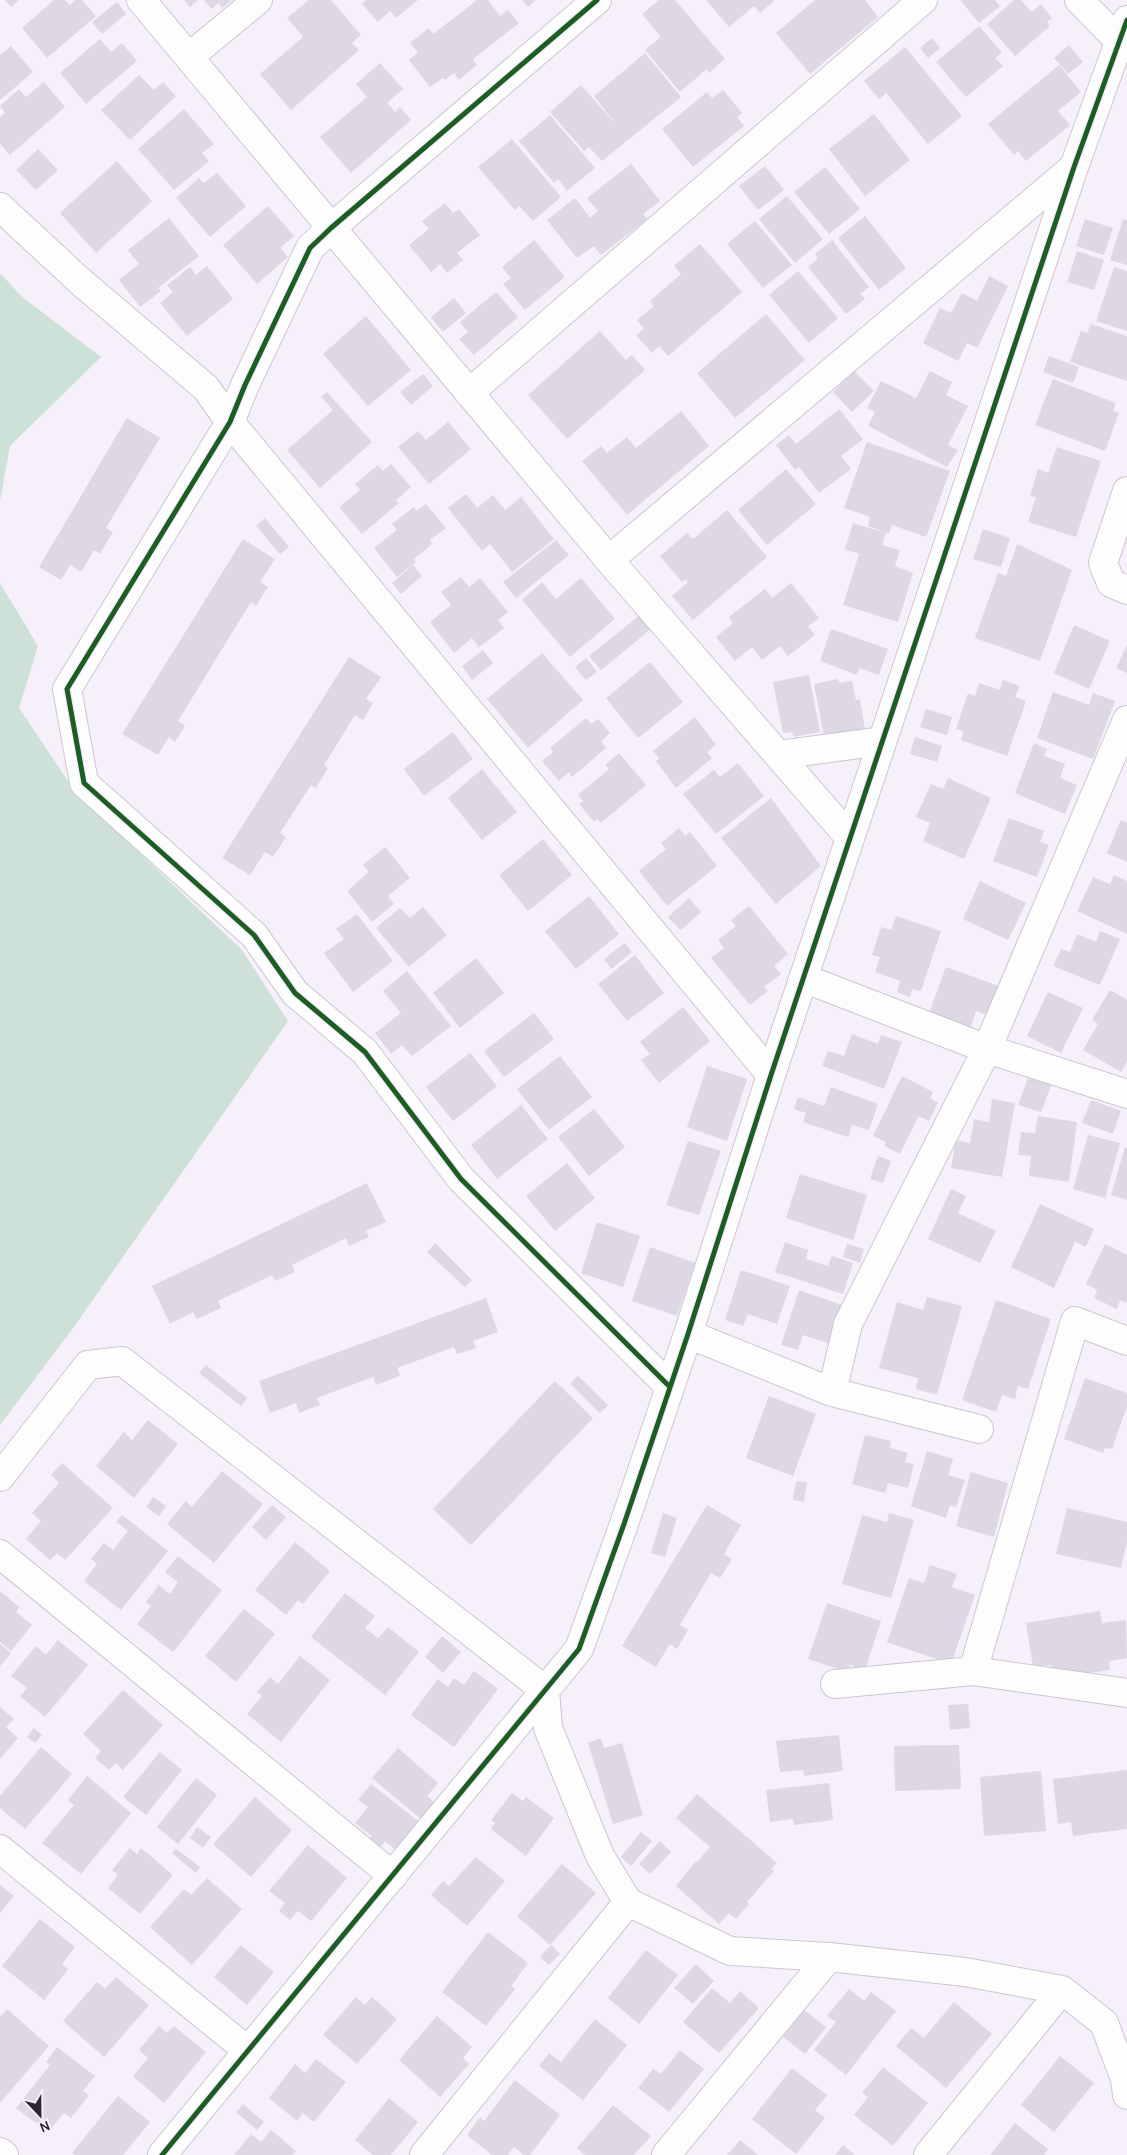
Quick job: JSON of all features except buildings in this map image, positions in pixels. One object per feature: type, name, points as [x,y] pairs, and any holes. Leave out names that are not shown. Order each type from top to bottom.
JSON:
[{"type":"street","points":[[141,0],[469,394],[850,838]]},
{"type":"street","points":[[189,57],[258,0]]},
{"type":"street","points":[[597,0],[310,248],[245,385],[230,422],[67,688],[84,783],[254,935],[295,993],[365,1052],[461,1180],[670,1387]]},
{"type":"street","points":[[469,394],[923,0]]},
{"type":"street","points":[[162,2155],[579,1649],[624,1524],[688,1334],[803,978],[1074,167],[1124,31],[1079,0]]},
{"type":"street","points":[[610,560],[1074,167]]},
{"type":"street","points":[[0,207],[81,282],[206,388],[230,422],[771,1075]]},
{"type":"street","points":[[1127,491],[1103,563],[1111,583],[1127,590]]},
{"type":"street","points":[[832,1392],[848,1324],[987,1049],[1127,720]]},
{"type":"street","points":[[778,756],[882,741]]},
{"type":"street","points":[[803,978],[987,1049],[1127,1094]]},
{"type":"street","points":[[973,1671],[1075,1320],[1127,1342]]},
{"type":"street","points":[[688,1334],[832,1392],[979,1429]]},
{"type":"street","points":[[0,1478],[88,1365],[122,1361],[545,1690],[548,1728],[600,1856],[628,1902],[730,1951],[829,1957],[965,1972],[1062,1990],[1104,2023],[1125,2079],[1127,2095]]},
{"type":"street","points":[[0,1554],[393,1876]]},
{"type":"street","points":[[835,1684],[973,1671],[1127,1693]]},
{"type":"street","points":[[0,1849],[248,2051]]},
{"type":"street","points":[[424,2155],[628,1902]]},
{"type":"street","points":[[666,2155],[829,1957]]},
{"type":"street","points":[[928,2155],[1062,1990]]},
{"type":"street","points":[[0,2152],[4,2155]]},
{"type":"green space","points":[[0,273],[21,296],[101,357],[10,446],[0,501]]},
{"type":"green space","points":[[0,583],[38,646],[19,708],[76,793],[242,950],[288,1021],[71,1331],[0,1425]]},
{"type":"cycle path","points":[[597,0],[310,248],[245,385],[230,422],[67,689],[84,783],[254,935],[295,993],[365,1052],[461,1179],[670,1387]]},
{"type":"cycle path","points":[[162,2155],[579,1649],[624,1524],[688,1334],[771,1075],[1074,167],[1127,20]]}]
